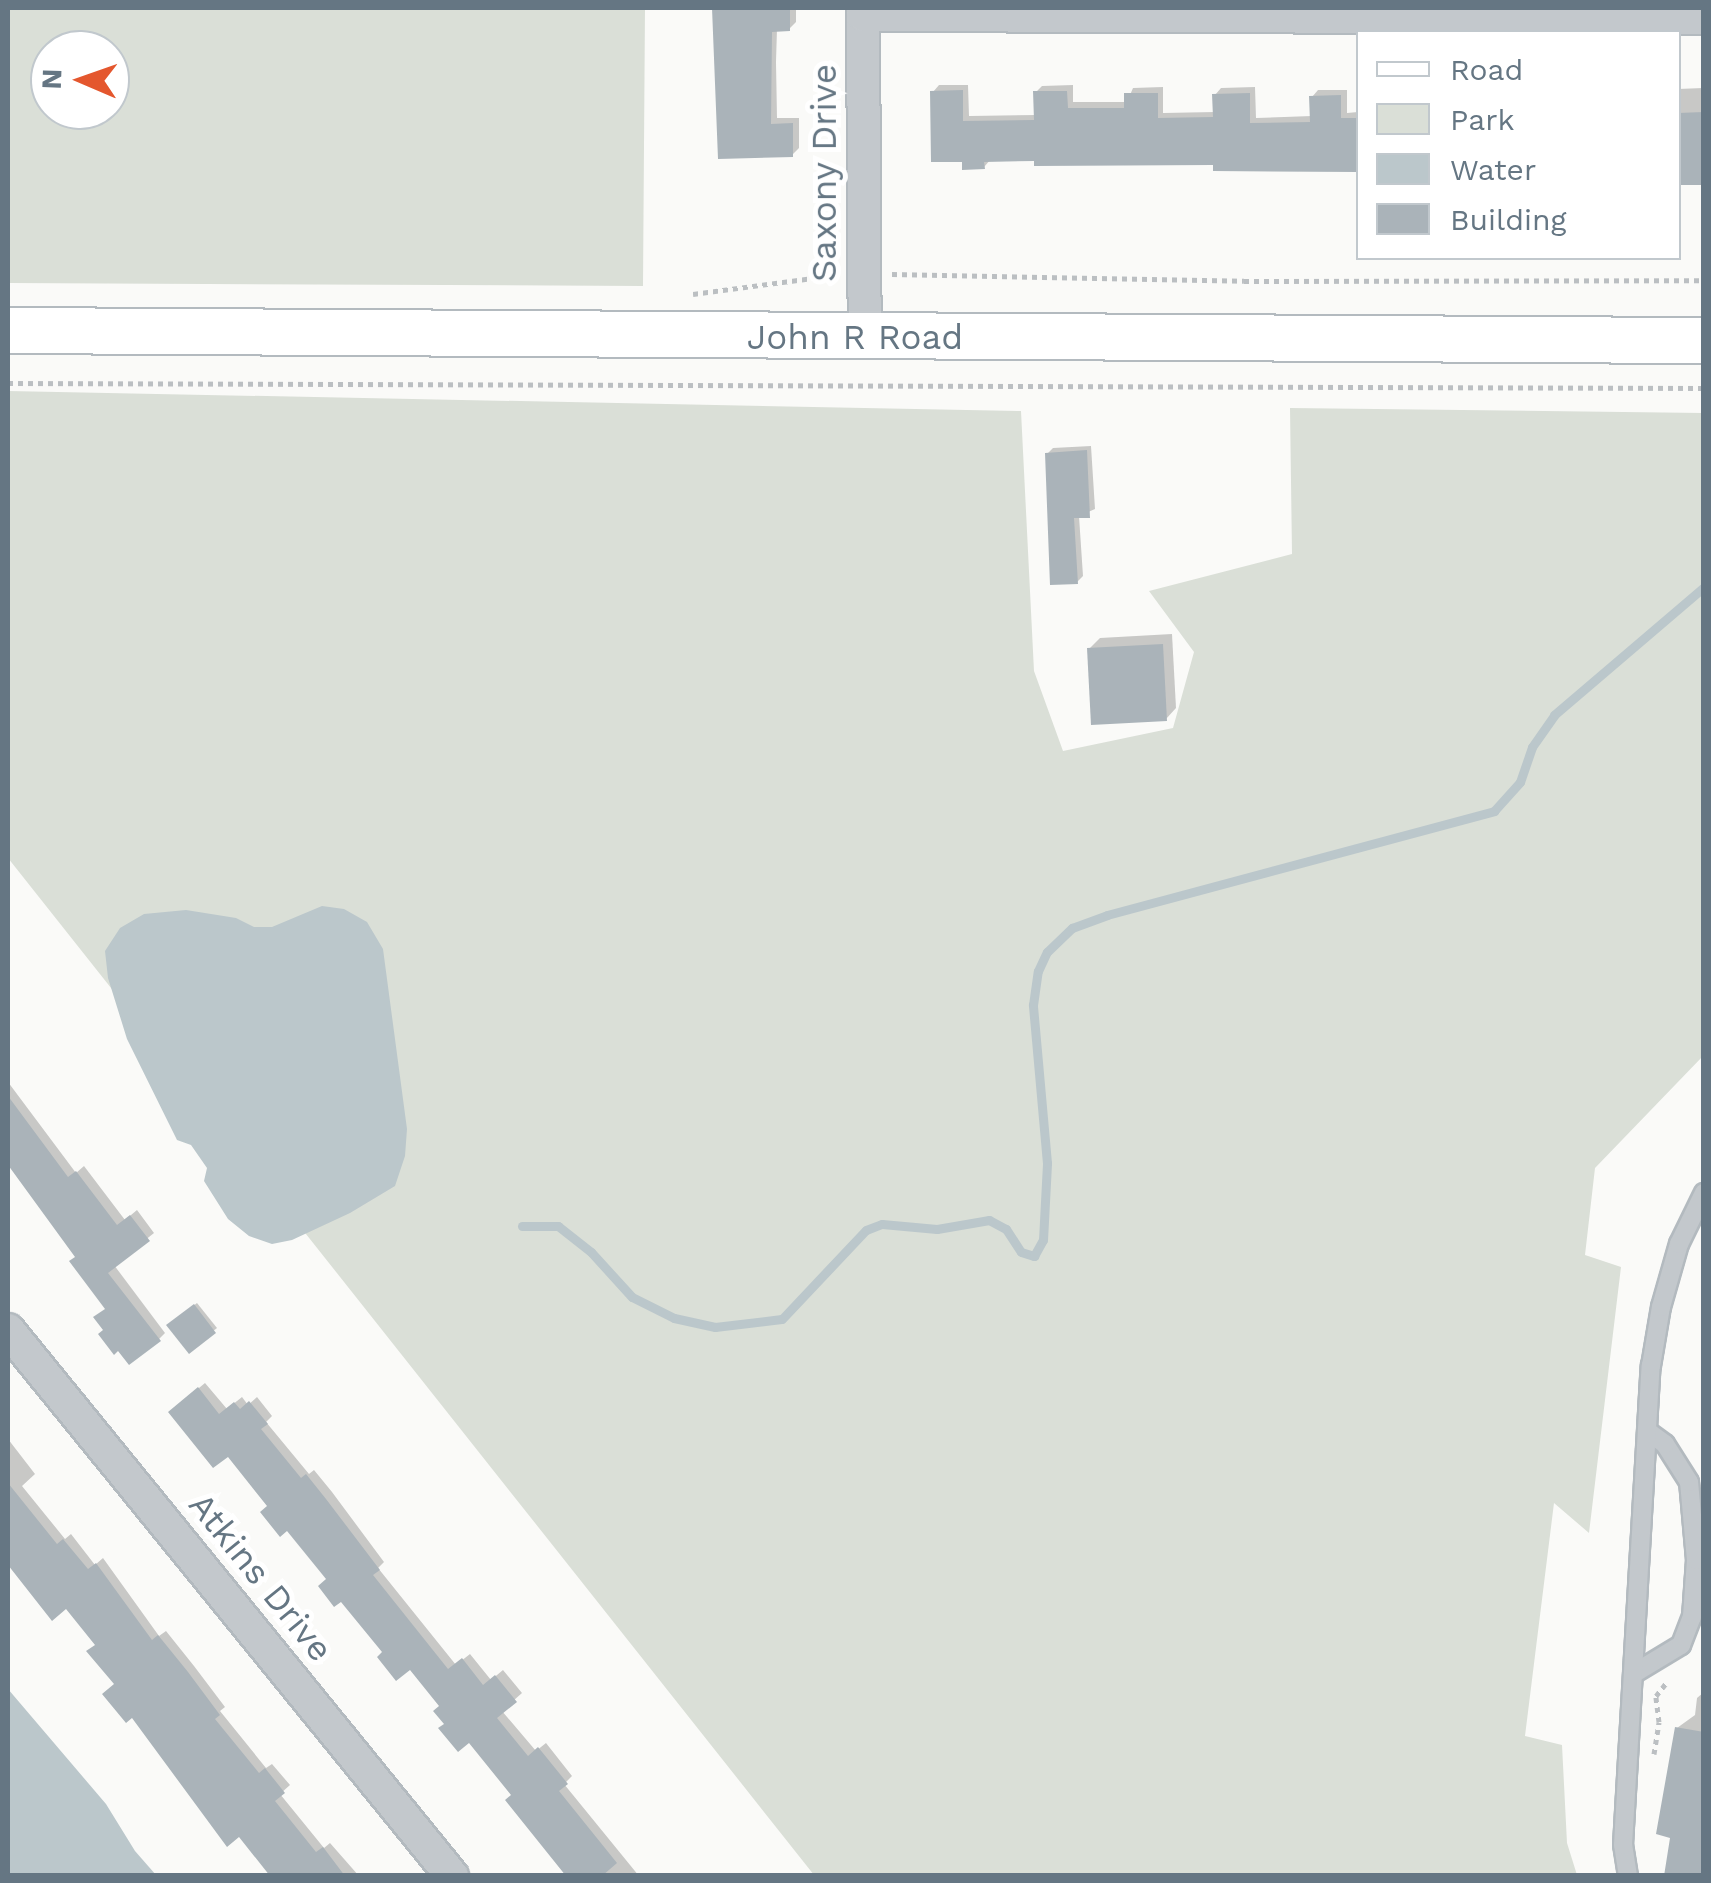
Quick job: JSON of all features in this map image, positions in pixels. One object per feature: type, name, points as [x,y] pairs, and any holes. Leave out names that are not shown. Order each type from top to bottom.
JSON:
[{"type":"main road","name":"John R Road","points":[[8,330],[1704,340]]},
{"type":"street","points":[[863,11],[1704,18]]},
{"type":"street","name":"Saxony Drive","points":[[863,11],[865,338]]},
{"type":"street","name":"Atkins Drive","points":[[8,1330],[452,1876]]},
{"type":"lane","points":[[1628,1876],[1623,1845],[1651,1366],[1661,1306],[1680,1244],[1704,1194]]},
{"type":"lane","points":[[1633,1674],[1680,1644],[1692,1617],[1696,1560],[1689,1482],[1665,1444],[1647,1431]]},
{"type":"path","points":[[889,274],[1244,281],[1704,280]]},
{"type":"path","points":[[8,382],[1704,388]]},
{"type":"path","points":[[1652,1770],[1659,1722],[1656,1696],[1673,1674]]},
{"type":"green space","points":[[8,8],[645,8],[643,286],[8,283]]},
{"type":"green space","points":[[8,391],[1021,411],[1034,671],[1063,751],[1173,728],[1194,652],[1149,591],[1292,554],[1290,408],[1703,413],[1703,1056],[1595,1168],[1585,1255],[1621,1267],[1589,1533],[1554,1503],[1525,1736],[1562,1745],[1567,1843],[1577,1875],[814,1875],[8,858]]},
{"type":"water","points":[[322,906],[344,909],[367,922],[383,949],[407,1129],[405,1156],[395,1186],[350,1213],[292,1240],[272,1244],[249,1236],[228,1219],[204,1181],[207,1168],[191,1145],[177,1140],[127,1039],[108,978],[105,951],[120,928],[144,914],[186,910],[236,918],[254,927],[272,927]]},
{"type":"water","points":[[8,1689],[106,1804],[135,1851],[156,1875],[8,1875]]},
{"type":"building","points":[[712,8],[790,8],[790,31],[772,32],[771,124],[793,123],[793,157],[718,159]]},
{"type":"building","points":[[963,90],[963,121],[1034,120],[1033,91],[1067,91],[1068,108],[1124,108],[1124,93],[1158,93],[1158,118],[1213,117],[1212,94],[1250,93],[1250,123],[1310,122],[1309,96],[1341,95],[1341,118],[1356,118],[1356,172],[1213,171],[1213,165],[1034,166],[1034,161],[984,162],[985,169],[962,170],[962,162],[931,162],[930,91]]},
{"type":"building","points":[[1704,112],[1704,185],[1681,185],[1681,113]]},
{"type":"building","points":[[1087,450],[1090,518],[1074,518],[1078,584],[1050,585],[1045,453]]},
{"type":"building","points":[[1163,644],[1167,721],[1091,725],[1087,648]]},
{"type":"building","points":[[8,1096],[68,1177],[76,1171],[117,1225],[130,1215],[150,1241],[108,1273],[161,1341],[129,1365],[118,1351],[114,1355],[98,1334],[103,1330],[93,1317],[105,1309],[69,1261],[75,1257],[8,1165]]},
{"type":"building","points":[[194,1304],[216,1333],[189,1354],[166,1325]]},
{"type":"building","points":[[198,1387],[219,1414],[234,1402],[240,1409],[249,1401],[268,1424],[261,1429],[301,1478],[306,1474],[326,1499],[380,1570],[373,1575],[448,1669],[462,1658],[483,1685],[495,1675],[517,1702],[497,1718],[528,1756],[538,1747],[568,1784],[559,1791],[617,1863],[602,1876],[566,1876],[505,1800],[511,1795],[469,1743],[458,1752],[438,1728],[444,1724],[433,1711],[439,1706],[410,1670],[396,1681],[377,1657],[382,1652],[341,1602],[334,1607],[318,1586],[326,1579],[287,1531],[280,1537],[260,1512],[267,1506],[228,1457],[213,1468],[168,1412]]},
{"type":"building","points":[[8,1483],[57,1544],[63,1539],[88,1569],[96,1563],[152,1640],[158,1635],[220,1715],[215,1719],[259,1773],[265,1768],[285,1793],[275,1801],[316,1852],[323,1847],[345,1876],[270,1876],[239,1837],[227,1847],[132,1718],[126,1723],[102,1694],[114,1684],[86,1651],[95,1645],[66,1609],[52,1621],[8,1565]]},
{"type":"building","points":[[1675,1727],[1704,1732],[1704,1876],[1664,1876],[1670,1838],[1656,1834]]},
{"type":"waterway","points":[[522,1226],[558,1226],[591,1252],[632,1297],[674,1318],[715,1327],[782,1319],[866,1230],[882,1224],[937,1229],[989,1220],[1006,1229],[1021,1252],[1034,1256],[1043,1240],[1047,1163],[1033,1005],[1038,971],[1047,952],[1072,928],[1107,915],[1494,811],[1520,782],[1532,747],[1554,715],[1704,587]]}]
